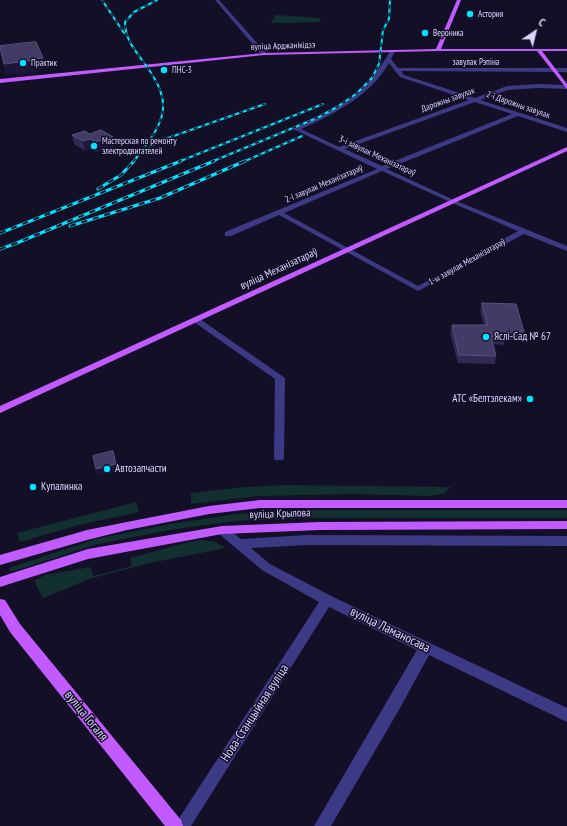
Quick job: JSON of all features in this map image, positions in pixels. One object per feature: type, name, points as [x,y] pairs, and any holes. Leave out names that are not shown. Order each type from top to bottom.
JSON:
[{"type":"main road","points":[[438,50],[459,0]]},
{"type":"main road","name":"вуліца Арджанікідзэ","points":[[0,81],[264,54],[438,50],[567,50]]},
{"type":"main road","points":[[538,50],[567,87]]},
{"type":"main road","name":"вуліца Механізатараў","points":[[0,410],[567,149]]},
{"type":"main road","points":[[0,405],[18,401]]},
{"type":"main road","name":"вуліца Крылова","points":[[0,560],[87,535],[127,526],[209,510],[260,504],[567,504]]},
{"type":"main road","name":"вуліца Крылова","points":[[0,582],[88,554],[222,530],[320,526],[567,524]]},
{"type":"main road","name":"вуліца Гогаля","points":[[0,604],[15,628],[175,826]]},
{"type":"street","points":[[217,0],[264,54]]},
{"type":"street","name":"3-і завулак Механізатараў","points":[[393,51],[389,60],[373,83],[349,103],[330,114],[296,129],[452,201],[567,249]]},
{"type":"street","points":[[389,60],[397,69]]},
{"type":"street","name":"завулак Рэпіна","points":[[397,69],[567,70]]},
{"type":"street","name":"2-і Дарожны завулак","points":[[397,69],[402,76],[567,130]]},
{"type":"street","name":"Дарожны завулак","points":[[339,148],[507,88],[567,87]]},
{"type":"street","name":"2-і завулак Механізатараў","points":[[228,234],[381,169],[517,114]]},
{"type":"street","points":[[280,212],[348,250]]},
{"type":"street","name":"1-ы завулак Механізатараў","points":[[348,250],[418,290],[524,231]]},
{"type":"street","points":[[197,320],[280,378],[279,457]]},
{"type":"street","name":"вуліца Ламаносава","points":[[222,530],[266,566],[327,600],[567,715]]},
{"type":"street","points":[[238,544],[308,540],[567,541]]},
{"type":"street","name":"Нова-Станцыйная вуліца","points":[[182,826],[327,600]]},
{"type":"street","points":[[322,826],[395,703],[426,647]]},
{"type":"green space","points":[[276,15],[319,18],[321,22],[271,23]]},
{"type":"green space","points":[[286,485],[451,487],[443,494],[430,496],[354,494],[259,496],[191,504],[191,493],[244,487]]},
{"type":"green space","points":[[136,502],[139,512],[79,525],[20,542],[17,533]]},
{"type":"green space","points":[[297,510],[567,510],[567,518],[301,518],[235,521],[170,530],[98,544],[14,571],[8,570],[12,567],[96,539],[170,524],[237,514]]},
{"type":"green space","points":[[202,540],[215,542],[226,548],[150,563],[89,579],[43,598],[34,581],[45,575],[91,567],[93,576],[132,566],[130,558],[189,542]]},
{"type":"building","points":[[36,42],[43,58],[4,64],[0,46]]},
{"type":"building","points":[[101,130],[113,137],[96,142],[91,139],[83,141],[72,135],[85,131],[89,134]]},
{"type":"building","points":[[482,303],[516,304],[524,332],[505,332],[506,337],[491,336],[496,356],[459,355],[452,325],[487,325]]},
{"type":"building","points":[[113,451],[116,464],[96,469],[93,456]]},
{"type":"railway","points":[[102,0],[124,33]]},
{"type":"railway","points":[[133,162],[153,135],[159,123],[163,112],[163,101],[160,89],[153,75],[130,42],[126,33],[125,22],[134,12],[157,0]]},
{"type":"railway","points":[[211,162],[317,118],[356,94],[372,78],[379,64],[383,30],[389,19],[390,0]]},
{"type":"railway","points":[[144,153],[154,144],[165,139],[265,104]]},
{"type":"railway","points":[[178,162],[323,104]]},
{"type":"railway","points":[[243,162],[302,136]]},
{"type":"railway","points":[[98,189],[121,175],[134,161]]},
{"type":"railway","points":[[0,233],[181,161]]},
{"type":"railway","points":[[16,243],[214,161]]},
{"type":"railway","points":[[70,226],[160,198],[245,161]]},
{"type":"railway","points":[[0,249],[16,243]]},
{"type":"railway","points":[[12,245],[16,243]]},
{"type":"place","name":"Астория","points":[[470,14]]},
{"type":"place","name":"Вероника","points":[[425,33]]},
{"type":"place","name":"Практик","points":[[23,63]]},
{"type":"place","name":"ПНС-3","points":[[164,70]]},
{"type":"place","name":"Мастерская по ремонту электродвигателей","points":[[94,146]]},
{"type":"place","name":"Яслі-Сад № 67","points":[[486,337]]},
{"type":"place","name":"АТС «Белтэлекам»","points":[[530,399]]},
{"type":"place","name":"Автозапчасти","points":[[107,469]]},
{"type":"place","name":"Купалинка","points":[[33,487]]}]
